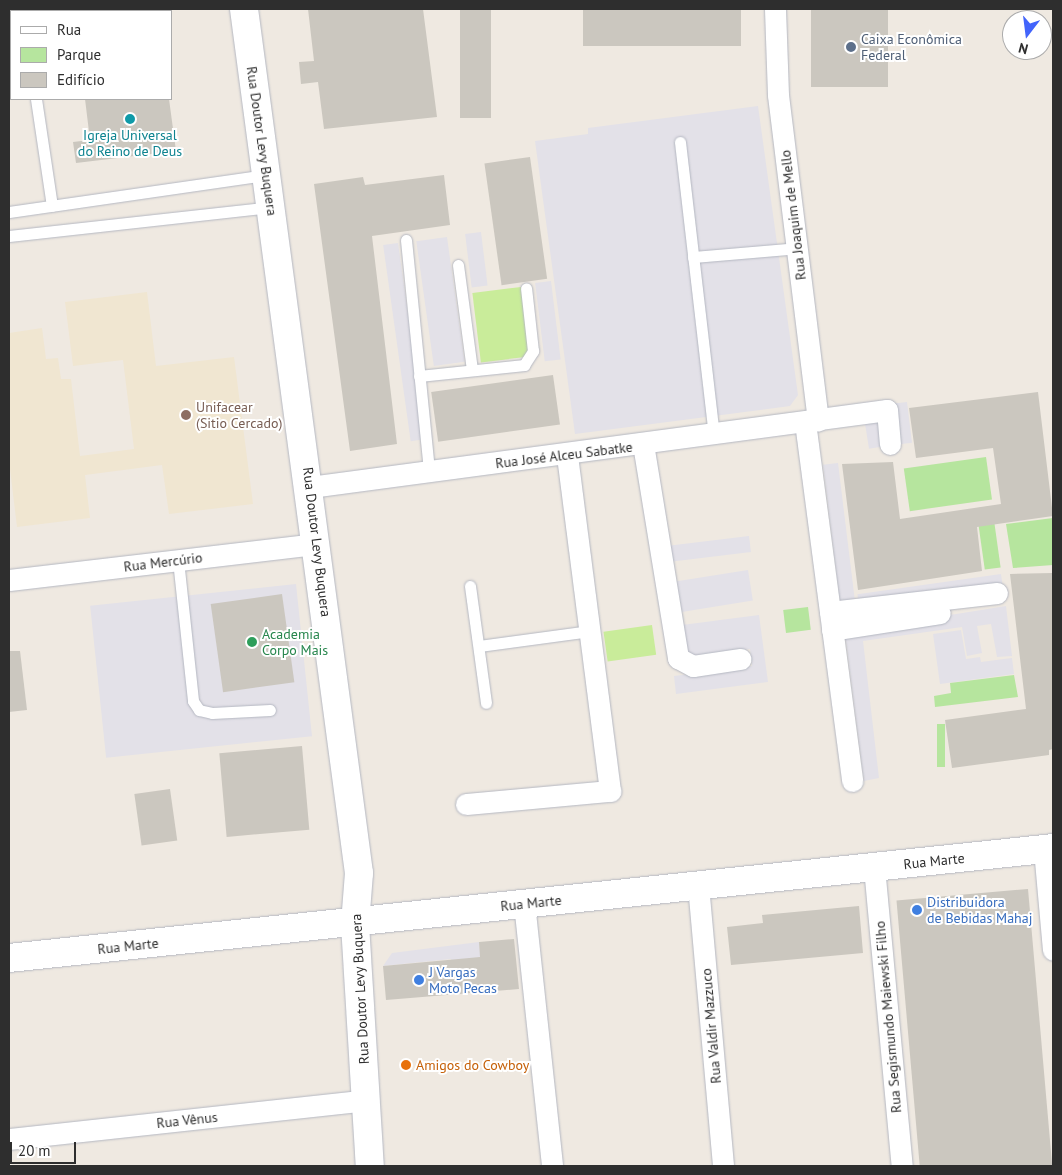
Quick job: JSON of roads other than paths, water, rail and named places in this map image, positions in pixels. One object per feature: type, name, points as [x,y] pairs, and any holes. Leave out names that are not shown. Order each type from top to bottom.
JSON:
[{"type":"street","name":"Rua Doutor Levy Buquera","points":[[244,9],[310,488],[359,873],[355,924],[370,1166]]},
{"type":"street","name":"Rua Joaquim de Mello","points":[[775,9],[778,95],[797,248],[831,621],[852,781]]},
{"type":"street","name":"Rua José Alceu Sabatke","points":[[310,488],[812,422],[887,410],[890,444]]},
{"type":"street","points":[[643,444],[678,658],[693,666],[740,660]]},
{"type":"street","points":[[466,804],[610,790],[567,454]]},
{"type":"street","name":"Rua Mercúrio","points":[[9,580],[317,544]]},
{"type":"street","points":[[831,621],[997,599]]},
{"type":"street","points":[[1049,849],[1053,950]]},
{"type":"street","name":"Rua Marte","points":[[9,958],[355,924],[524,903],[1049,849]]},
{"type":"street","name":"Rua Segismundo Maiewski Filho","points":[[874,867],[902,1166]]},
{"type":"street","name":"Rua Valdir Mazzuco","points":[[698,885],[723,1166]]},
{"type":"street","points":[[524,903],[552,1166]]},
{"type":"street","name":"Rua Vênus","points":[[9,1139],[366,1100]]},
{"type":"lane","points":[[36,100],[52,206]]},
{"type":"lane","points":[[680,142],[714,435]]},
{"type":"lane","points":[[9,212],[266,175]]},
{"type":"lane","points":[[9,236],[270,207]]},
{"type":"lane","points":[[406,240],[429,472]]},
{"type":"lane","points":[[693,257],[797,248]]},
{"type":"lane","points":[[458,265],[472,370]]},
{"type":"lane","points":[[419,376],[524,365],[530,359],[526,288]]},
{"type":"lane","points":[[178,560],[193,701],[199,710],[212,713],[270,710]]},
{"type":"lane","points":[[470,586],[486,703]]},
{"type":"lane","points":[[479,646],[590,631]]},
{"type":"place","name":"Caixa Econômica Federal","points":[[851,47]]},
{"type":"place","name":"Igreja Universal do Reino de Deus","points":[[130,119]]},
{"type":"place","name":"Unifacear (Sitio Cercado)","points":[[186,415]]},
{"type":"place","name":"Academia Corpo Mais","points":[[252,642]]},
{"type":"place","name":"Distribuidora de Bebidas Mahaj","points":[[917,910]]},
{"type":"place","name":"J Vargas Moto Pecas","points":[[419,980]]},
{"type":"place","name":"Amigos do Cowboy","points":[[406,1065]]}]
